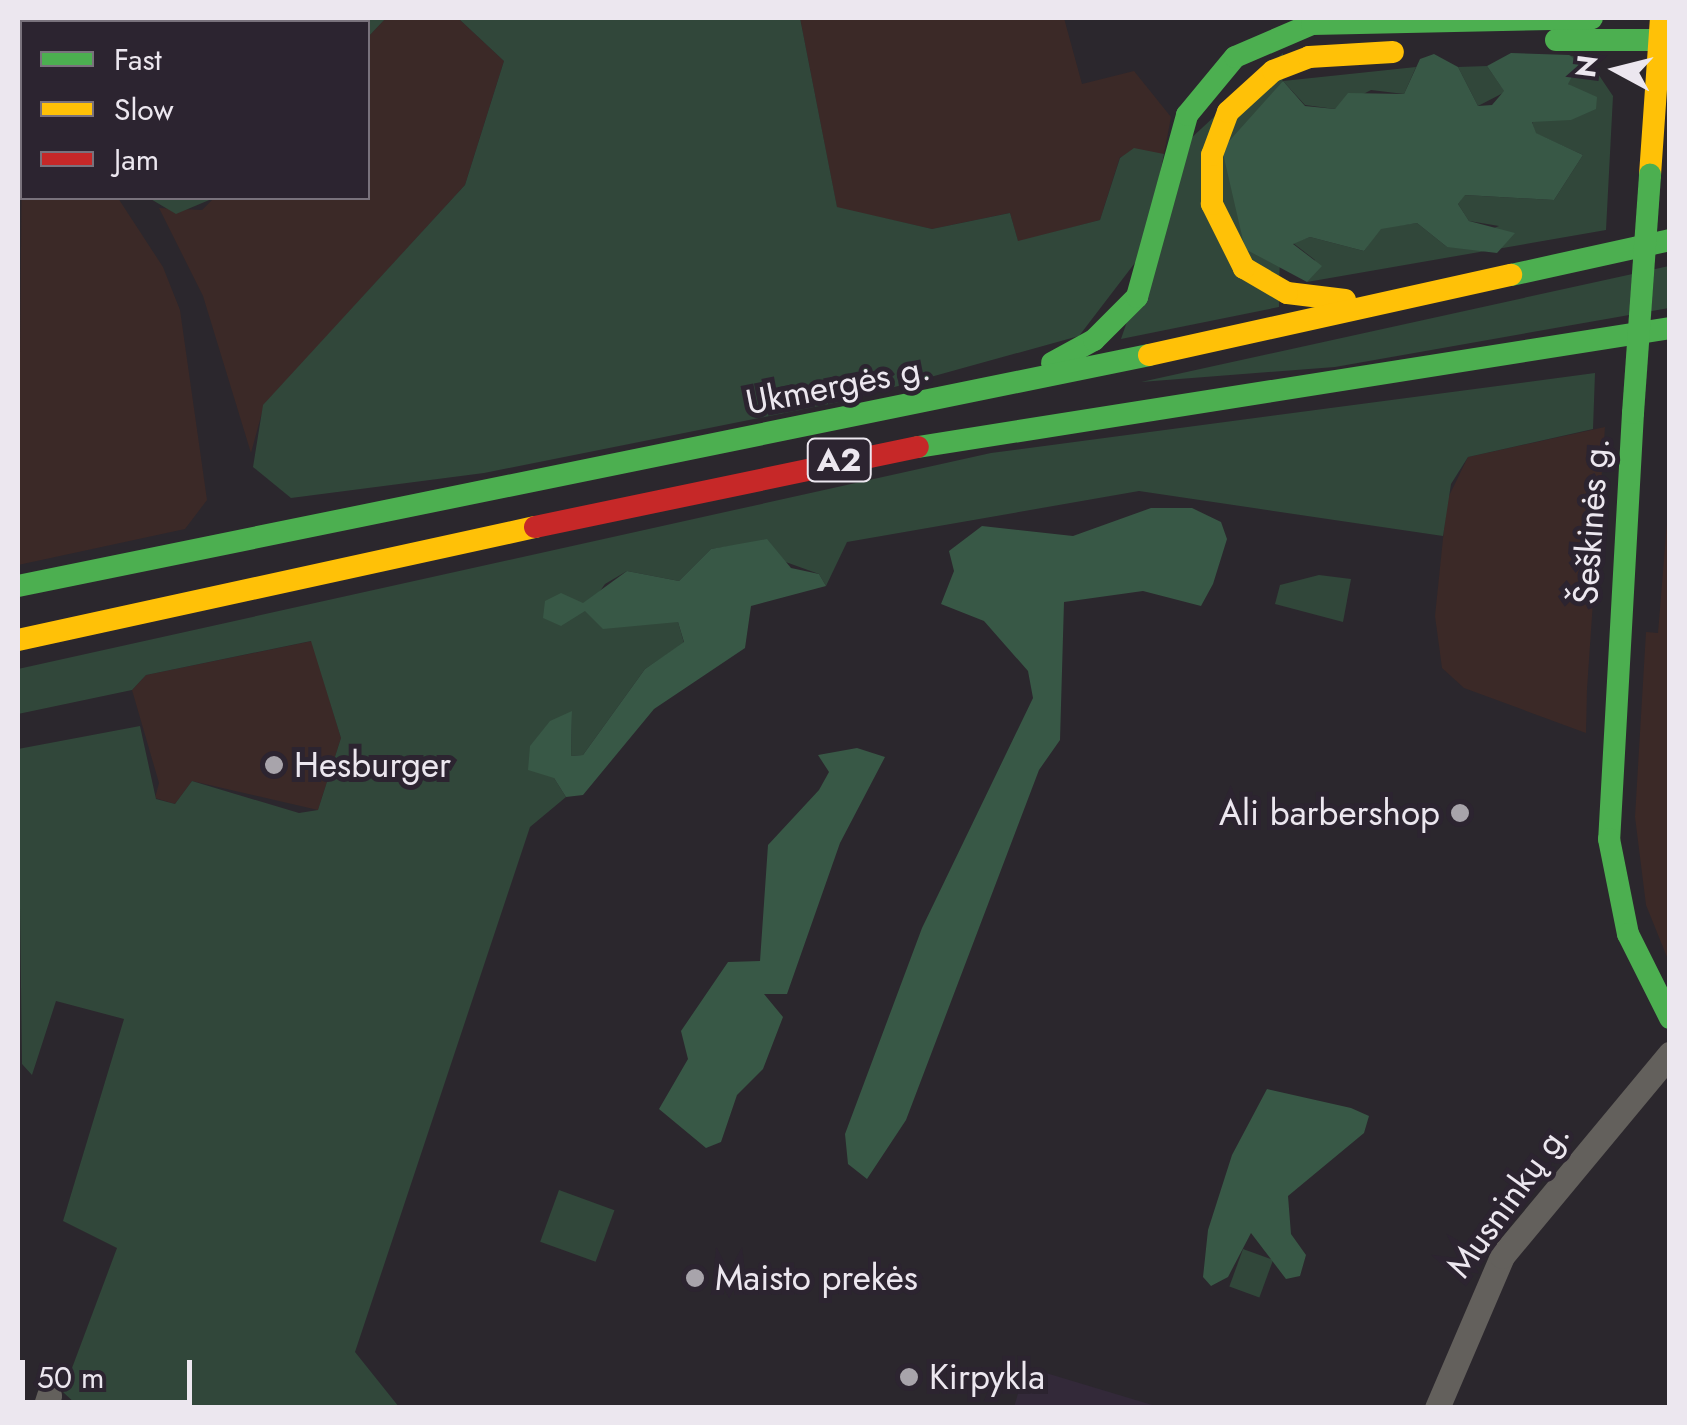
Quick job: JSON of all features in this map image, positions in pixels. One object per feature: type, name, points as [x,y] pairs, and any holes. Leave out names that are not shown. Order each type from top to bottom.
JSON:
[{"type":"main road","points":[[1002,388],[1094,340],[1137,296],[1188,115],[1235,57],[1312,24],[1592,18]]},
{"type":"main road","points":[[1386,301],[1287,293],[1244,268],[1212,204],[1212,155],[1228,112],[1273,71],[1309,57],[1433,50],[1660,28]]},
{"type":"main road","name":"Šeškinės g.","points":[[1660,28],[1609,839],[1628,934],[1670,1018]]},
{"type":"main road","name":"Ukmergės g.","points":[[18,586],[1002,388],[1670,240]]},
{"type":"main road","name":"A2","points":[[18,640],[855,457],[1670,328]]},
{"type":"street","name":"Musninkų g.","points":[[1436,1408],[1502,1256],[1670,1054]]},
{"type":"shaded area","points":[[386,18],[458,18],[504,61],[465,185],[264,405],[251,453],[203,296],[159,208],[202,210],[212,200],[370,200],[370,35]]},
{"type":"shaded area","points":[[800,18],[1064,18],[1082,84],[1134,71],[1171,117],[1164,154],[1120,157],[1100,220],[1018,242],[1010,213],[932,229],[837,208]]},
{"type":"shaded area","points":[[21,200],[119,200],[163,267],[180,310],[207,500],[185,529],[18,565]]},
{"type":"shaded area","points":[[1605,427],[1586,733],[1464,688],[1442,668],[1435,616],[1447,500],[1468,457]]},
{"type":"shaded area","points":[[1669,498],[1669,962],[1646,905],[1635,817],[1646,632],[1658,633]]},
{"type":"shaded area","points":[[312,641],[341,738],[318,810],[192,781],[175,804],[155,798],[159,783],[132,690],[146,675]]},
{"type":"shaded area","points":[[1026,1367],[1159,1407],[1014,1407]]},
{"type":"green space","points":[[158,18],[386,18],[370,35],[370,20]]},
{"type":"green space","points":[[458,18],[800,18],[837,207],[932,229],[1010,213],[1018,241],[1100,220],[1120,158],[1134,148],[1164,154],[1144,251],[1079,336],[844,401],[484,473],[291,498],[253,467],[263,405],[465,185],[504,61]]},
{"type":"green space","points":[[1283,53],[1279,307],[1121,339],[1189,140]]},
{"type":"green space","points":[[1511,53],[1569,55],[1579,63],[1568,84],[1597,97],[1596,109],[1571,120],[1532,122],[1536,133],[1583,155],[1554,200],[1465,195],[1458,204],[1469,221],[1515,233],[1497,253],[1447,247],[1417,223],[1381,229],[1364,251],[1310,237],[1293,244],[1322,266],[1307,282],[1245,249],[1222,149],[1283,81],[1305,106],[1335,109],[1348,93],[1404,94],[1420,59],[1434,54],[1458,67],[1478,106],[1492,105],[1504,91],[1487,66]]},
{"type":"green space","points":[[1569,55],[1590,62],[1613,96],[1606,230],[1307,282],[1315,260],[1293,243],[1310,237],[1364,251],[1380,228],[1417,223],[1447,247],[1499,226],[1469,221],[1458,204],[1464,195],[1554,200],[1583,155],[1535,133],[1532,121],[1596,108],[1567,83]]},
{"type":"green space","points":[[1487,66],[1505,92],[1478,106],[1458,67]]},
{"type":"green space","points":[[1416,67],[1404,94],[1371,90],[1335,109],[1305,105],[1283,81]]},
{"type":"green space","points":[[152,200],[209,200],[176,214]]},
{"type":"green space","points":[[1669,266],[1669,308],[1335,367],[1141,382]]},
{"type":"green space","points":[[1595,373],[1593,429],[1468,457],[1451,484],[1443,536],[1139,491],[847,542],[826,586],[819,574],[738,545],[711,549],[679,581],[627,571],[605,584],[586,611],[678,622],[684,643],[645,669],[583,755],[571,756],[572,711],[554,778],[566,797],[530,827],[355,1352],[399,1407],[80,1408],[63,1392],[117,1248],[63,1221],[124,1019],[56,1001],[32,1075],[22,1064],[18,749],[140,726],[156,799],[175,804],[192,781],[299,813],[318,810],[341,738],[311,641],[146,675],[132,690],[18,714],[18,669],[991,453]]},
{"type":"green space","points":[[1151,508],[1192,508],[1221,522],[1227,539],[1213,584],[1201,606],[1143,591],[1064,602],[1060,740],[1039,770],[906,1120],[867,1179],[848,1164],[845,1134],[922,928],[1033,698],[1028,671],[984,621],[941,604],[954,571],[949,551],[982,526],[1073,536]]},
{"type":"green space","points":[[767,539],[791,568],[819,574],[826,586],[751,606],[745,648],[654,709],[583,795],[566,797],[554,778],[528,770],[530,746],[550,721],[572,711],[571,756],[583,755],[645,669],[684,642],[678,622],[603,629],[585,611],[561,626],[543,618],[545,601],[561,593],[583,603],[627,571],[679,581],[711,549]]},
{"type":"green space","points":[[1319,575],[1351,579],[1343,622],[1275,604],[1280,585]]},
{"type":"green space","points":[[857,748],[885,757],[840,843],[787,994],[764,994],[783,1017],[763,1069],[737,1095],[721,1142],[706,1148],[659,1109],[688,1059],[681,1031],[728,962],[760,961],[768,845],[819,790],[829,772],[818,755]]},
{"type":"green space","points":[[1267,1089],[1351,1108],[1369,1116],[1364,1133],[1288,1196],[1291,1234],[1306,1255],[1300,1276],[1286,1279],[1251,1233],[1228,1277],[1211,1286],[1203,1277],[1208,1230],[1232,1155]]},
{"type":"green space","points":[[559,1190],[614,1210],[596,1262],[540,1242]]},
{"type":"green space","points":[[1243,1249],[1273,1260],[1259,1298],[1229,1287]]},
{"type":"traffic: fast","points":[[1052,363],[1094,340],[1137,297],[1187,115],[1235,57],[1312,24],[1592,18]]},
{"type":"traffic: fast","points":[[1556,40],[1659,40]]},
{"type":"traffic: fast","points":[[1633,413],[1650,175]]},
{"type":"traffic: fast","points":[[1511,275],[1670,240]]},
{"type":"traffic: fast","points":[[918,447],[1670,328]]},
{"type":"traffic: fast","points":[[18,586],[1149,355]]},
{"type":"traffic: fast","points":[[1633,413],[1609,839],[1628,934],[1670,1018]]},
{"type":"traffic: slow","points":[[1650,175],[1661,18]]},
{"type":"traffic: slow","points":[[1345,300],[1287,293],[1244,268],[1212,204],[1212,155],[1228,112],[1273,71],[1309,57],[1393,52]]},
{"type":"traffic: slow","points":[[1149,355],[1511,275]]},
{"type":"traffic: slow","points":[[18,640],[535,527]]},
{"type":"traffic: jam","points":[[535,527],[918,447]]},
{"type":"place","name":"Hesburger","points":[[274,765]]},
{"type":"place","name":"Ali barbershop","points":[[1460,813]]},
{"type":"place","name":"Maisto prekės","points":[[695,1278]]},
{"type":"place","name":"Kirpykla","points":[[909,1377]]}]
